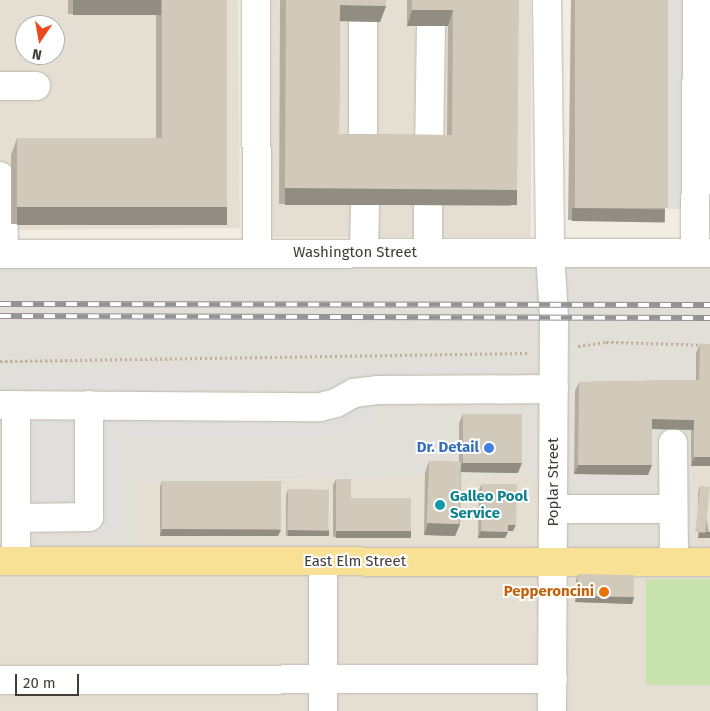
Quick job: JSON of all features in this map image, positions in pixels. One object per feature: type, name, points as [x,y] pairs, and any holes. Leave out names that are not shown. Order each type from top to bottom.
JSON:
[{"type":"main road","name":"East Elm Street","points":[[8,561],[710,562]]},
{"type":"street","points":[[256,0],[257,254]]},
{"type":"street","name":"Poplar Street","points":[[547,0],[550,253],[554,304],[552,711]]},
{"type":"street","points":[[697,0],[703,253]]},
{"type":"street","points":[[363,22],[364,150]]},
{"type":"street","points":[[429,151],[431,26]]},
{"type":"street","points":[[0,86],[36,86]]},
{"type":"street","points":[[0,176],[3,181],[2,254]]},
{"type":"street","points":[[364,254],[365,205]]},
{"type":"street","points":[[428,205],[428,253]]},
{"type":"street","name":"Washington Street","points":[[2,254],[703,253]]},
{"type":"street","points":[[8,561],[16,518],[8,405],[320,407],[336,403],[354,393],[377,390],[554,389]]},
{"type":"street","points":[[16,518],[89,517],[89,405]]},
{"type":"street","points":[[673,443],[674,562]]},
{"type":"street","points":[[554,510],[673,509]]},
{"type":"street","points":[[323,562],[325,680],[323,711]]},
{"type":"street","points":[[0,680],[552,679]]},
{"type":"path","points":[[0,361],[526,354],[606,342],[710,345]]},
{"type":"shaded area","points":[[0,0],[238,0],[240,228],[0,230]]},
{"type":"shaded area","points":[[269,0],[531,0],[531,237],[269,237]]},
{"type":"shaded area","points":[[666,0],[710,0],[710,209],[666,209]]},
{"type":"shaded area","points":[[710,253],[710,466],[691,466],[694,562],[553,562],[548,475],[137,482],[139,562],[0,561],[0,254]]},
{"type":"shaded area","points":[[497,367],[496,402],[372,404],[372,424],[329,436],[122,437],[122,529],[0,529],[0,369]]},
{"type":"shaded area","points":[[691,466],[710,466],[710,711],[0,711],[0,561],[137,482],[554,475],[694,561]]},
{"type":"green space","points":[[646,579],[710,579],[710,685],[646,685]]},
{"type":"building","points":[[162,0],[227,0],[227,207],[17,207],[17,138],[162,138]]},
{"type":"building","points":[[286,0],[386,0],[386,6],[340,5],[339,134],[452,135],[453,10],[412,10],[412,0],[519,0],[517,190],[285,188]]},
{"type":"building","points":[[575,0],[668,0],[668,208],[575,208]]},
{"type":"building","points":[[700,344],[710,344],[710,457],[694,457],[694,420],[652,419],[652,465],[578,465],[579,382],[699,380]]},
{"type":"building","name":"Dr. Detail","points":[[463,414],[522,414],[522,463],[463,463]]},
{"type":"building","name":"Galleo Pool Service","points":[[429,461],[461,462],[459,524],[427,523]]},
{"type":"building","points":[[336,479],[351,479],[351,498],[411,498],[411,531],[336,531]]},
{"type":"building","points":[[162,481],[281,481],[281,529],[162,529]]},
{"type":"building","points":[[482,484],[517,484],[516,525],[508,525],[508,532],[481,531]]},
{"type":"building","points":[[700,486],[710,487],[705,533],[695,532]]},
{"type":"building","points":[[288,489],[329,490],[328,531],[287,530]]},
{"type":"building","name":"Pepperoncini","points":[[578,574],[634,575],[634,597],[578,596]]},
{"type":"railway","points":[[0,304],[710,305]]},
{"type":"railway","points":[[0,316],[710,318]]},
{"type":"place","name":"Dr. Detail","points":[[489,448]]},
{"type":"place","name":"Galleo Pool Service","points":[[440,505]]},
{"type":"place","name":"Pepperoncini","points":[[604,592]]}]
